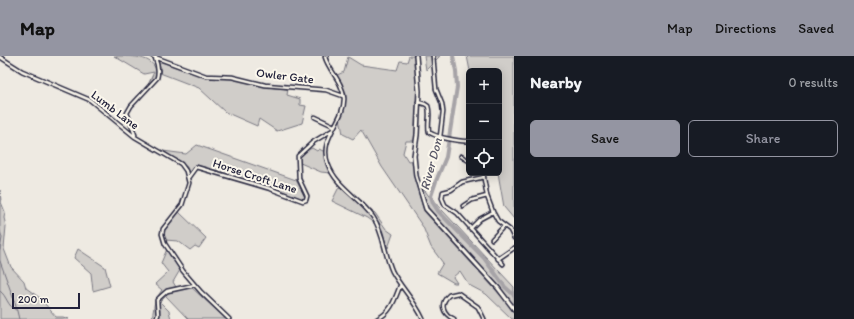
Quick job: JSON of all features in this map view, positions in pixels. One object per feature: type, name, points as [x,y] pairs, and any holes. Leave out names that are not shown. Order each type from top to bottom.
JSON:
[{"type":"main road","points":[[416,56],[419,91],[417,135],[414,156],[416,176],[426,209],[488,277],[514,309]]},
{"type":"street","points":[[325,56],[344,96],[341,114],[331,131],[326,154],[329,166],[338,182],[362,205],[377,223],[383,236],[389,261],[400,285],[414,302],[423,319]]},
{"type":"street","points":[[433,56],[436,89],[442,104],[443,112],[441,137]]},
{"type":"street","name":"Lumb Lane","points":[[0,57],[22,71],[90,100],[135,137],[180,164],[186,171],[188,178]]},
{"type":"street","points":[[135,137],[127,113],[131,106],[157,78],[159,73],[153,57]]},
{"type":"street","name":"Owler Gate","points":[[153,57],[206,76],[232,77],[265,85],[326,90],[344,96]]},
{"type":"street","points":[[418,102],[428,106],[429,132],[441,137],[466,141]]},
{"type":"street","points":[[315,117],[334,126]]},
{"type":"street","name":"Horse Croft Lane","points":[[188,178],[196,167],[271,189],[303,201],[306,200],[307,196],[299,179],[298,156],[327,132],[331,131]]},
{"type":"street","points":[[461,156],[466,159]]},
{"type":"street","points":[[503,264],[457,213],[445,204],[442,198],[443,192],[451,190],[462,182],[484,177],[487,196],[493,212],[498,221],[510,230],[514,238]]},
{"type":"street","points":[[188,178],[189,183],[182,205],[163,229],[162,234],[169,251],[194,285],[229,319]]},
{"type":"street","points":[[463,206],[472,200],[487,196]]},
{"type":"street","points":[[470,229],[480,219],[493,212]]},
{"type":"street","points":[[492,239],[498,235],[504,226]]},
{"type":"street","points":[[498,259],[514,248]]},
{"type":"street","points":[[156,319],[158,315],[157,300],[167,291],[194,285]]},
{"type":"street","points":[[377,319],[387,312],[394,301],[400,285]]},
{"type":"street","points":[[454,319],[447,315],[443,307],[446,297],[454,293],[460,294],[474,304],[480,310],[484,319]]},
{"type":"shaded area","points":[[114,56],[137,57],[149,61],[156,70],[157,77],[147,87],[154,72],[144,74]]},
{"type":"shaded area","points":[[409,56],[415,56],[417,91],[416,139],[413,141],[406,141],[403,153],[408,161],[414,160],[414,177],[424,211],[514,310],[514,319],[512,319],[486,294],[469,285],[460,271],[453,277],[457,283],[454,283],[437,273],[443,263],[431,247],[423,227],[382,167],[361,130],[353,139],[343,134],[340,118],[344,109],[346,94],[337,75],[344,72],[348,57],[361,65],[397,70],[400,61],[407,62]]},
{"type":"shaded area","points":[[424,56],[440,56],[426,70]]},
{"type":"shaded area","points":[[467,56],[514,56],[514,219],[504,207],[499,176],[502,176],[502,68],[469,68]]},
{"type":"shaded area","points":[[158,61],[205,77],[234,79],[266,87],[288,89],[287,95],[300,99],[300,105],[306,106],[302,123],[277,131],[259,119],[257,126],[225,112],[199,88],[160,73],[161,68]]},
{"type":"shaded area","points":[[197,145],[296,180],[305,197],[303,199],[273,188],[197,165],[192,168],[189,174],[187,167],[163,151],[186,154]]},
{"type":"shaded area","points":[[312,148],[317,151],[319,149],[323,151],[325,150],[327,167],[330,173],[321,172],[298,162],[298,157],[305,150],[306,151]]},
{"type":"shaded area","points":[[417,179],[428,195],[514,287],[514,306],[499,286],[428,208]]},
{"type":"shaded area","points":[[339,187],[360,203],[375,224],[367,218],[332,201]]},
{"type":"shaded area","points":[[0,190],[1,202],[5,212],[4,218],[6,226],[4,249],[11,267],[24,281],[26,288],[40,298],[56,317],[69,319],[0,319]]},
{"type":"shaded area","points":[[367,208],[375,213],[386,229],[393,234],[388,248],[378,223]]},
{"type":"shaded area","points":[[179,212],[206,238],[199,248],[195,246],[190,250],[178,241],[165,240],[164,229]]},
{"type":"shaded area","points":[[78,249],[105,267],[110,286],[93,291],[91,273],[74,258]]},
{"type":"shaded area","points":[[167,249],[180,270],[173,282],[176,287],[164,292],[167,294],[191,287],[226,319],[188,319],[166,296],[160,302],[169,311],[171,319],[152,319],[155,300],[162,290],[155,284],[168,272],[161,263]]},
{"type":"waterway","name":"River Don","points":[[453,56],[457,87],[446,157],[431,196],[438,211],[484,258],[505,287],[514,295]]},
{"type":"waterway","points":[[0,231],[2,238],[0,250]]},
{"type":"waterway","points":[[0,261],[19,319]]},
{"type":"waterway","points":[[0,291],[11,306],[16,310]]}]
